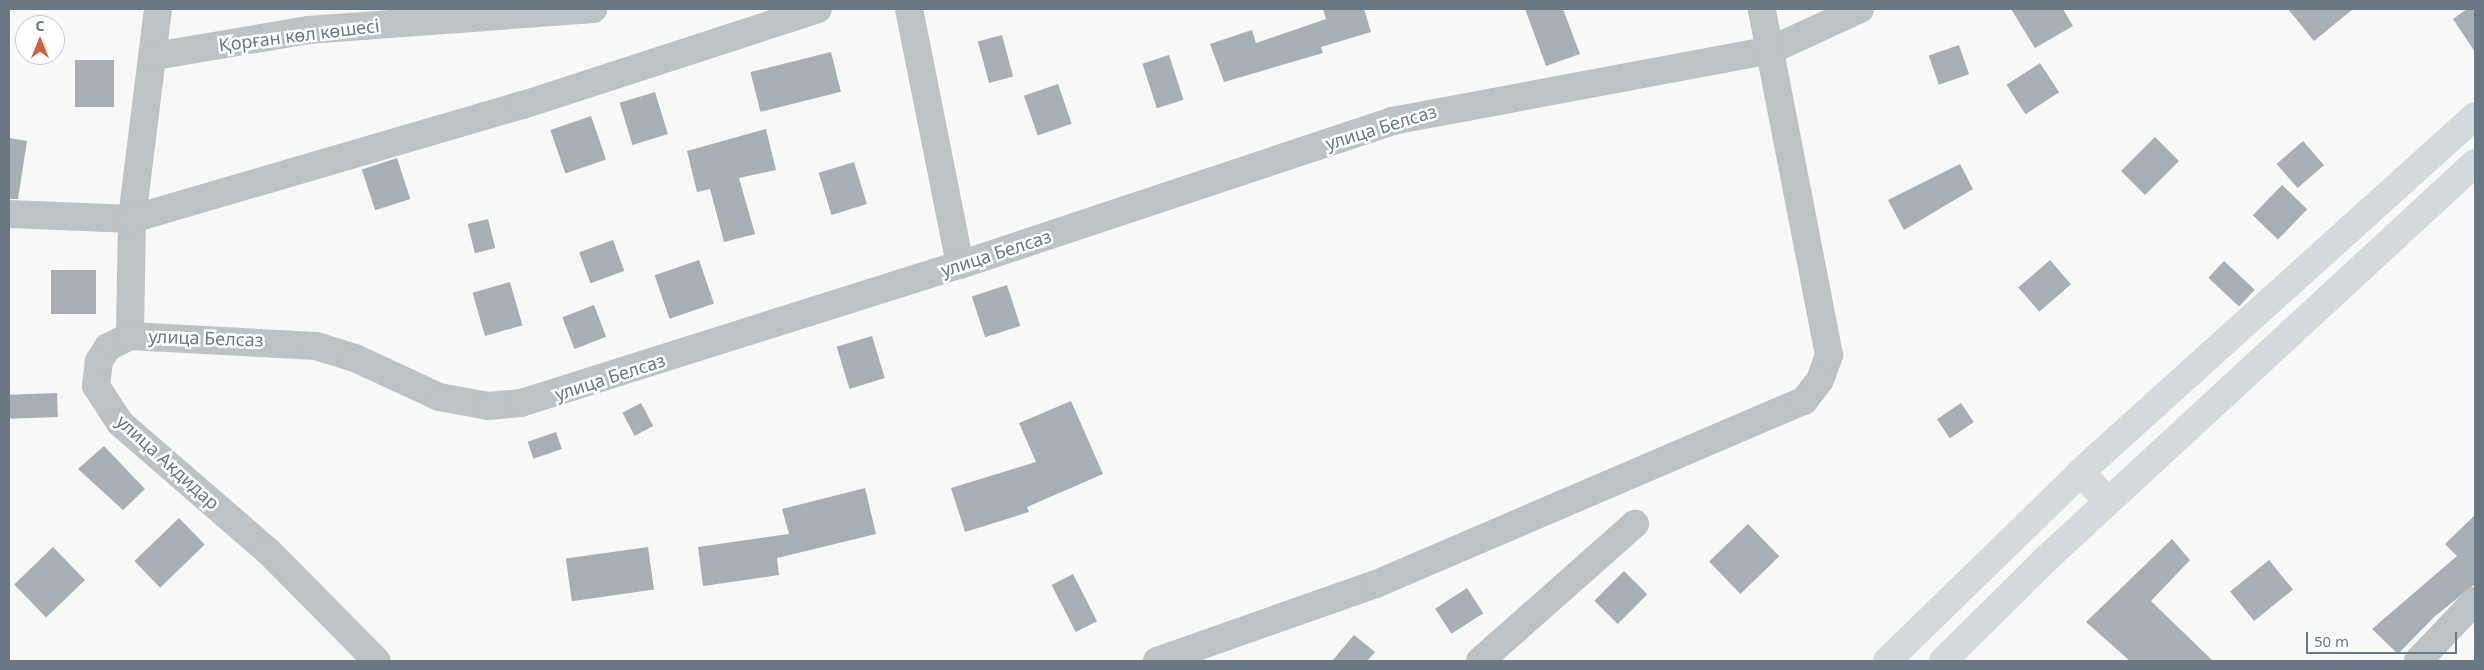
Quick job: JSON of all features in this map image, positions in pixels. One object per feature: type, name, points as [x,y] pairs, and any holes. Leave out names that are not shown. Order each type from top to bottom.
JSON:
[{"type":"main road","points":[[1887,661],[2080,472],[2475,116]]},
{"type":"main road","points":[[1943,661],[2108,501],[2475,162]]},
{"type":"main road","points":[[2080,472],[2108,501]]},
{"type":"street","points":[[130,336],[132,218],[155,56],[158,9]]},
{"type":"street","name":"Қорған көл көшесі","points":[[155,56],[308,30],[593,9]]},
{"type":"street","points":[[9,214],[132,218],[523,106],[818,9]]},
{"type":"street","points":[[909,9],[960,265]]},
{"type":"street","points":[[1157,661],[1376,584],[1804,401],[1820,380],[1830,355],[1762,9]]},
{"type":"street","name":"улица Белсаз","points":[[130,336],[316,346],[354,358],[439,397],[488,406],[521,403],[960,265],[1392,121],[1771,50],[1860,9]]},
{"type":"street","name":"улица Акдидар","points":[[130,336],[108,347],[99,361],[96,386],[120,422],[269,552],[377,661]]},
{"type":"street","points":[[1480,661],[1635,524]]},
{"type":"street","points":[[2418,661],[2475,601]]},
{"type":"building","points":[[1323,9],[1364,9],[1371,32],[1321,47],[1323,53],[1224,82],[1210,44],[1252,30],[1256,43],[1326,19]]},
{"type":"building","points":[[1525,9],[1563,9],[1580,54],[1546,66]]},
{"type":"building","points":[[2011,9],[2063,9],[2073,26],[2035,48]]},
{"type":"building","points":[[2288,9],[2353,9],[2314,41]]},
{"type":"building","points":[[2467,9],[2475,9],[2475,52],[2453,19]]},
{"type":"building","points":[[1002,35],[1013,77],[989,83],[978,41]]},
{"type":"building","points":[[1959,45],[1969,74],[1939,85],[1929,55]]},
{"type":"building","points":[[831,52],[841,92],[760,112],[750,72]]},
{"type":"building","points":[[1169,55],[1184,100],[1157,108],[1142,64]]},
{"type":"building","points":[[75,60],[114,60],[114,107],[75,107]]},
{"type":"building","points":[[2040,63],[2059,92],[2026,114],[2006,85]]},
{"type":"building","points":[[1058,84],[1072,124],[1038,135],[1024,96]]},
{"type":"building","points":[[655,92],[668,134],[632,145],[620,103]]},
{"type":"building","points":[[591,116],[606,159],[565,173],[550,130]]},
{"type":"building","points":[[766,129],[776,170],[739,178],[755,234],[724,242],[710,189],[697,192],[687,151]]},
{"type":"building","points":[[2155,137],[2179,161],[2145,195],[2121,171]]},
{"type":"building","points":[[9,138],[27,141],[18,199],[9,199]]},
{"type":"building","points":[[2303,141],[2324,165],[2298,188],[2277,164]]},
{"type":"building","points":[[397,158],[410,199],[375,210],[362,169]]},
{"type":"building","points":[[854,162],[867,204],[831,215],[819,173]]},
{"type":"building","points":[[1960,164],[1973,189],[1904,230],[1888,200]]},
{"type":"building","points":[[2282,185],[2307,209],[2278,240],[2253,215]]},
{"type":"building","points":[[488,219],[495,248],[475,253],[468,224]]},
{"type":"building","points":[[613,240],[624,271],[590,283],[579,252]]},
{"type":"building","points":[[699,260],[714,303],[670,319],[655,275]]},
{"type":"building","points":[[2050,260],[2071,284],[2039,312],[2018,288]]},
{"type":"building","points":[[2224,261],[2255,290],[2239,306],[2208,278]]},
{"type":"building","points":[[51,270],[96,270],[96,314],[51,314]]},
{"type":"building","points":[[510,282],[522,325],[485,336],[473,293]]},
{"type":"building","points":[[1007,285],[1020,326],[985,337],[972,296]]},
{"type":"building","points":[[594,305],[606,337],[574,349],[562,317]]},
{"type":"building","points":[[872,336],[885,378],[849,389],[837,347]]},
{"type":"building","points":[[57,393],[58,417],[10,419],[9,395]]},
{"type":"building","points":[[1071,401],[1103,474],[1027,507],[1029,512],[965,532],[951,488],[1036,462],[1019,423]]},
{"type":"building","points":[[641,403],[653,426],[635,436],[622,413]]},
{"type":"building","points":[[1961,403],[1974,422],[1950,438],[1937,419]]},
{"type":"building","points":[[556,432],[562,449],[533,459],[528,442]]},
{"type":"building","points":[[104,446],[145,489],[123,510],[78,469]]},
{"type":"building","points":[[865,488],[876,534],[777,558],[779,575],[703,586],[698,547],[789,534],[782,509]]},
{"type":"building","points":[[2475,515],[2475,584],[2434,617],[2398,654],[2372,629],[2457,556],[2445,544]]},
{"type":"building","points":[[179,518],[205,545],[160,588],[134,561]]},
{"type":"building","points":[[1748,524],[1779,556],[1740,594],[1709,562]]},
{"type":"building","points":[[2172,539],[2190,560],[2151,601],[2213,661],[2130,661],[2086,622]]},
{"type":"building","points":[[53,547],[85,580],[46,618],[14,585]]},
{"type":"building","points":[[648,547],[654,590],[572,601],[566,559]]},
{"type":"building","points":[[2269,560],[2293,590],[2254,621],[2230,591]]},
{"type":"building","points":[[1624,571],[1647,594],[1618,624],[1594,601]]},
{"type":"building","points":[[1073,574],[1097,621],[1076,632],[1052,585]]},
{"type":"building","points":[[1467,588],[1483,613],[1451,634],[1435,609]]},
{"type":"building","points":[[1354,635],[1375,652],[1367,661],[1332,661]]}]
